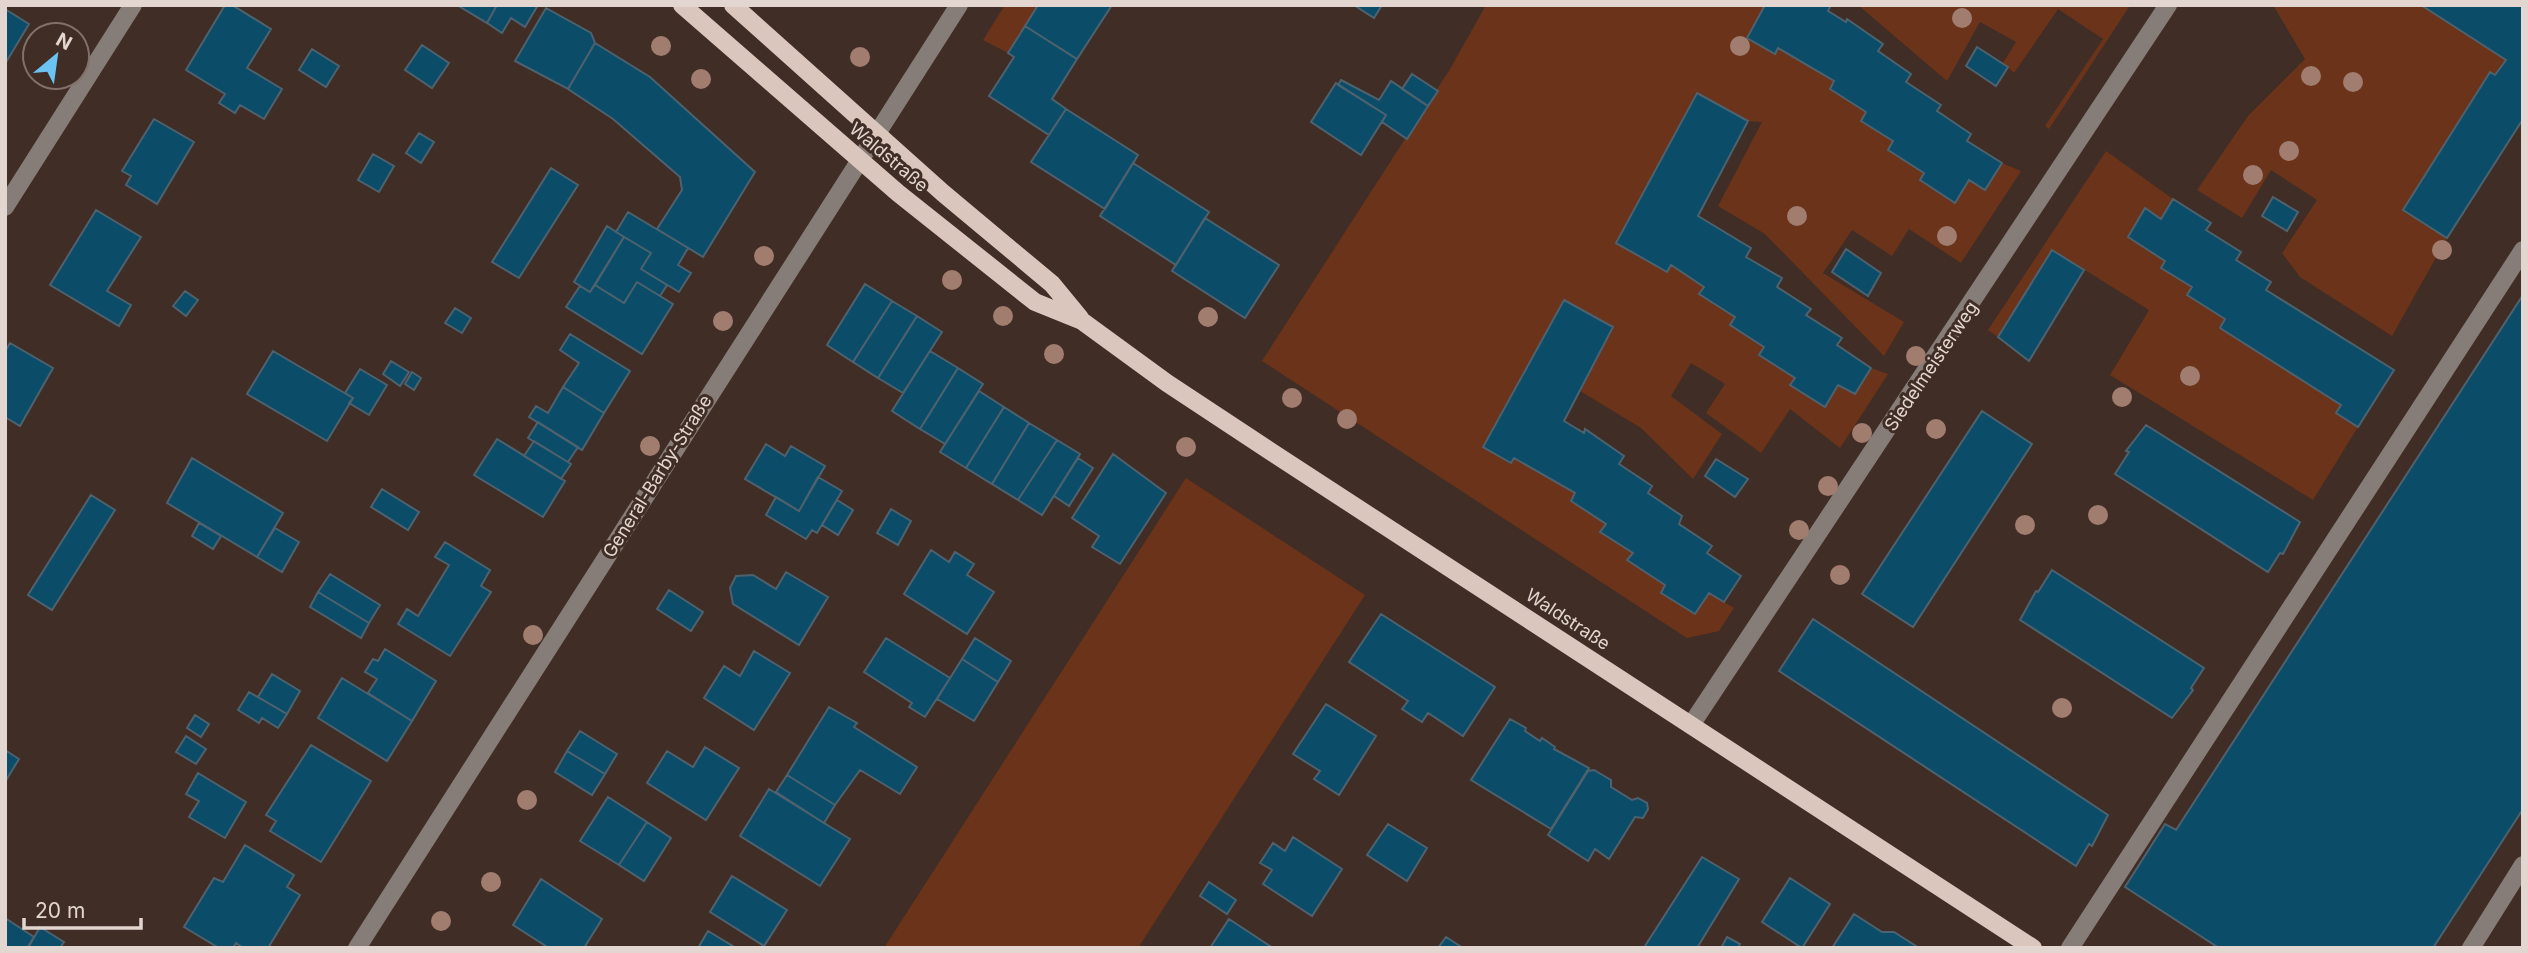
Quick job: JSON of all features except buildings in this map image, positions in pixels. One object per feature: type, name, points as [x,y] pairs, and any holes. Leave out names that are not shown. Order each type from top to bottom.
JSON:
[{"type":"main road","name":"Waldstraße","points":[[682,5],[859,160],[1035,302],[1083,321],[1262,446],[2034,948]]},
{"type":"main road","name":"Waldstraße","points":[[733,5],[876,134],[1052,284],[1083,321]]},
{"type":"street","points":[[5,207],[133,5]]},
{"type":"street","name":"General-Barby-Straße","points":[[357,948],[959,5]]},
{"type":"street","name":"Siedelmeisterweg","points":[[1691,725],[2168,5]]},
{"type":"street","points":[[2070,948],[2523,250]]},
{"type":"street","points":[[2471,948],[2523,865]]},
{"type":"shaded area","points":[[1005,5],[1038,5],[1008,53],[983,40]]},
{"type":"shaded area","points":[[1486,5],[1765,5],[1747,38],[1774,54],[1778,48],[1834,81],[1830,89],[1866,112],[1861,121],[1893,141],[1888,150],[1924,173],[1920,180],[1955,203],[1969,180],[1985,190],[2002,163],[2021,171],[1961,263],[1909,229],[1892,256],[1852,230],[1823,273],[1904,322],[1884,356],[1765,234],[1718,206],[1762,122],[1748,121],[1696,93],[1617,243],[1667,271],[1671,265],[1704,287],[1700,295],[1735,317],[1730,325],[1764,347],[1759,355],[1795,378],[1791,385],[1824,407],[1838,385],[1855,394],[1871,368],[1888,374],[1840,448],[1790,409],[1761,453],[1706,413],[1725,384],[1691,363],[1671,396],[1722,434],[1693,479],[1641,428],[1580,391],[1613,327],[1564,300],[1484,447],[1511,463],[1514,458],[1575,493],[1571,501],[1606,524],[1601,532],[1633,553],[1628,560],[1665,585],[1662,593],[1695,614],[1709,593],[1734,608],[1719,631],[1687,638],[1262,361],[1450,69]]},
{"type":"shaded area","points":[[1858,5],[2129,7],[2049,129],[2045,126],[2103,39],[2058,9],[2014,73],[2003,63],[2016,42],[1980,22],[1947,81]]},
{"type":"shaded area","points":[[2273,5],[2421,5],[2506,60],[2495,75],[2490,72],[2403,210],[2447,238],[2392,336],[2300,277],[2282,253],[2317,200],[2271,170],[2242,218],[2197,190],[2248,116],[2305,59]]},
{"type":"shaded area","points":[[2106,151],[2173,199],[2161,219],[2145,209],[2128,237],[2165,261],[2161,268],[2192,287],[2225,319],[2220,328],[2341,405],[2358,427],[2313,500],[2110,375],[2149,310],[2053,250],[1998,337],[1988,330]]},
{"type":"shaded area","points":[[1186,478],[1365,595],[1138,948],[884,948]]}]
